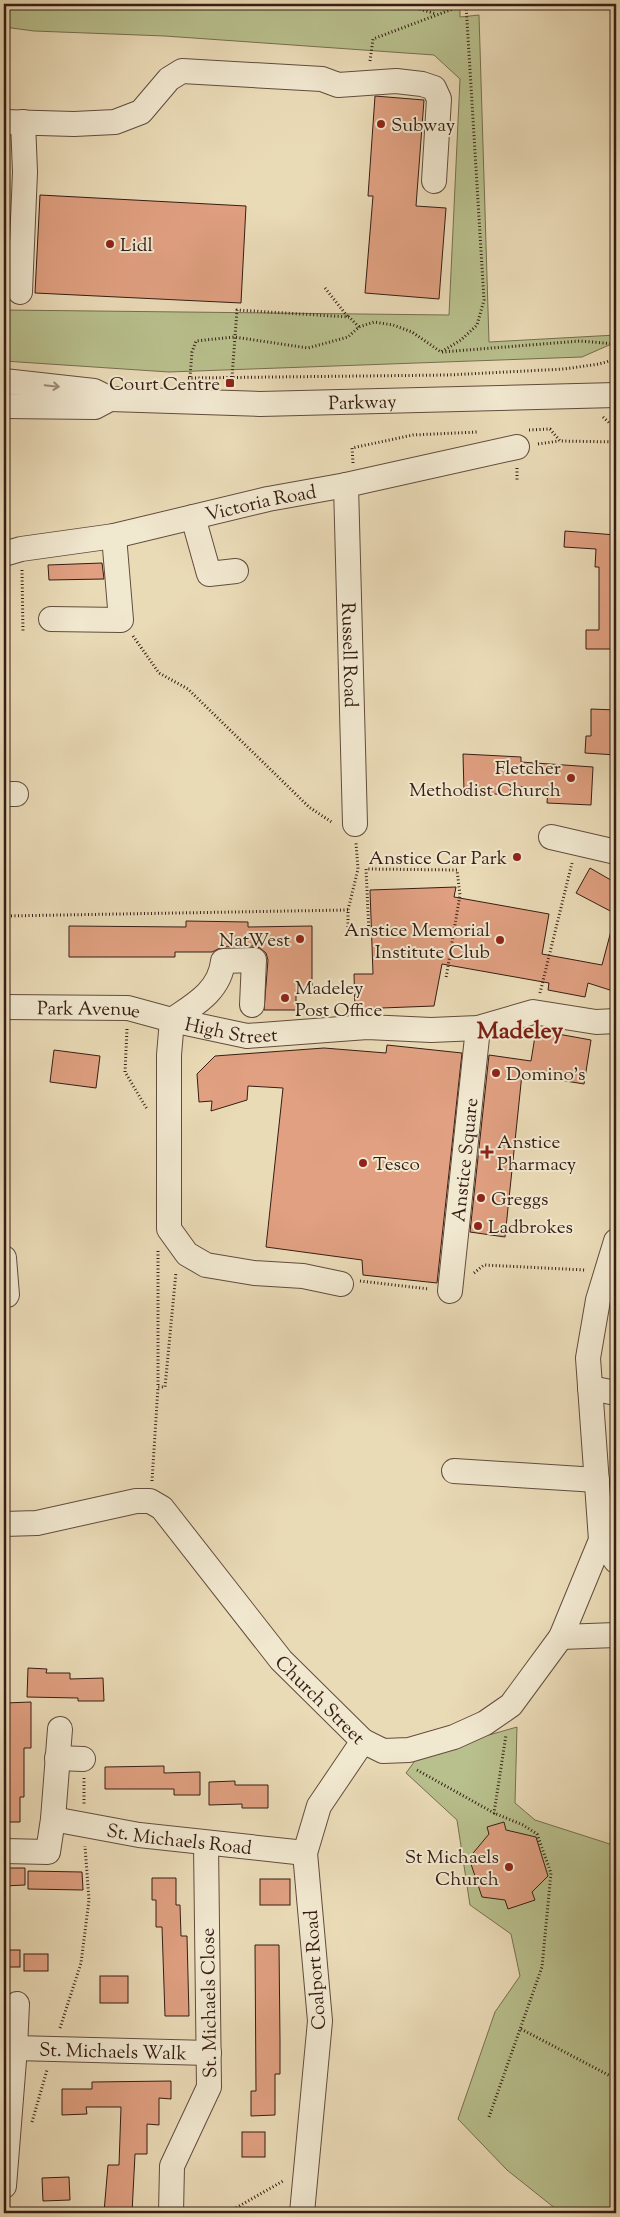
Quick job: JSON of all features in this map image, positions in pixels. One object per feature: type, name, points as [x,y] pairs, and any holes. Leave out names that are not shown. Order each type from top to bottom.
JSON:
[{"type":"street","points":[[20,292],[25,172],[13,122],[115,122],[141,112],[170,79],[182,71],[322,79],[338,85],[396,81],[428,85],[437,93],[439,99],[434,181]]},
{"type":"street","name":"Parkway","points":[[4,381],[94,391],[110,399],[260,404],[616,395]]},
{"type":"street","name":"Parkway","points":[[4,406],[95,407],[110,399]]},
{"type":"street","name":"Victoria Road","points":[[13,551],[114,536],[268,499],[346,485],[517,447]]},
{"type":"street","name":"Russell Road","points":[[345,824],[346,485]]},
{"type":"street","points":[[193,517],[210,574],[236,571]]},
{"type":"street","points":[[51,619],[121,620],[114,536]]},
{"type":"street","points":[[551,836],[577,844],[616,852]]},
{"type":"street","points":[[252,1005],[254,960],[223,961],[222,972],[216,984],[201,1000],[172,1020],[169,1055],[170,1229],[187,1254],[206,1265],[254,1273],[348,1280]]},
{"type":"street","name":"Park Avenue","points":[[4,1007],[128,1008],[172,1020]]},
{"type":"street","name":"High Street","points":[[172,1020],[248,1036],[367,1028],[430,1030],[478,1028],[533,1012],[596,1022],[616,1021]]},
{"type":"street","name":"Anstice Square","points":[[450,1291],[478,1028]]},
{"type":"street","name":"Church Street","points":[[150,1501],[162,1508],[281,1660],[373,1746],[409,1750],[454,1737],[485,1723],[511,1705],[561,1637],[601,1540],[588,1358],[598,1300],[616,1241]]},
{"type":"street","points":[[4,1258],[7,1295]]},
{"type":"street","points":[[590,1388],[616,1393]]},
{"type":"street","points":[[454,1471],[597,1480]]},
{"type":"street","points":[[4,1524],[37,1523],[136,1501],[150,1501]]},
{"type":"street","points":[[601,1540],[616,1561]]},
{"type":"street","points":[[561,1637],[616,1636]]},
{"type":"street","points":[[4,1851],[48,1852],[53,1819],[60,1729]]},
{"type":"street","name":"Coalport Road","points":[[302,2213],[320,2021],[305,1853],[319,1806],[373,1746]]},
{"type":"street","points":[[57,1758],[83,1759]]},
{"type":"street","name":"St. Michaels Road","points":[[53,1819],[139,1835],[206,1844],[305,1853]]},
{"type":"street","name":"St. Michaels Close","points":[[171,2213],[172,2166],[209,2087],[206,1844]]},
{"type":"street","points":[[4,2186],[17,2004]]},
{"type":"street","name":"St. Michaels Walk","points":[[15,2048],[209,2053]]},
{"type":"path","points":[[403,4],[436,14]]},
{"type":"path","points":[[368,82],[373,39],[466,4],[484,300],[476,325],[461,340],[441,352]]},
{"type":"path","points":[[325,288],[359,327]]},
{"type":"path","points":[[232,377],[237,310],[349,317]]},
{"type":"path","points":[[616,344],[580,341],[441,352],[412,332],[393,325],[374,322],[359,327],[348,338],[308,348],[234,338],[196,341],[192,352],[190,378],[448,375],[564,369],[593,365],[616,359]]},
{"type":"path","points":[[593,365],[593,375]]},
{"type":"path","points":[[601,415],[616,429]]},
{"type":"path","points":[[13,551],[23,633]]},
{"type":"path","points":[[121,620],[159,673],[188,689],[309,807],[345,824],[358,869],[348,910],[348,934]]},
{"type":"path","points":[[540,994],[558,911],[577,844]]},
{"type":"path","points":[[358,869],[458,870],[460,895],[446,978]]},
{"type":"path","points":[[366,869],[369,933]]},
{"type":"path","points":[[4,916],[348,910]]},
{"type":"path","points":[[150,1501],[158,1388],[165,1388],[176,1263],[187,1254]]},
{"type":"path","points":[[484,1265],[606,1271]]},
{"type":"path","points":[[348,1280],[450,1291]]},
{"type":"path","points":[[494,1812],[511,1705]]},
{"type":"path","points":[[373,1746],[537,1834],[551,1873],[542,1968],[489,2117]]},
{"type":"path","points":[[32,2125],[53,2049],[81,1963],[89,1900],[84,1825],[83,1759]]},
{"type":"path","points":[[521,2029],[616,2079]]},
{"type":"path","points":[[227,2213],[278,2184],[307,2163]]},
{"type":"green space","points":[[4,4],[460,4],[460,17],[479,15],[489,342],[616,335],[616,342],[582,357],[169,372],[4,361],[4,310],[449,315],[460,79],[434,55],[165,36],[34,31],[4,27]]},
{"type":"green space","points":[[517,1727],[515,1803],[535,1820],[616,1846],[616,2213],[561,2213],[507,2170],[458,2119],[495,2012],[520,1976],[511,1934],[470,1905],[457,1820],[406,1773],[417,1758]]},
{"type":"building","points":[[375,96],[424,100],[416,206],[446,208],[439,299],[365,293],[373,196],[368,196]]},
{"type":"building","points":[[40,195],[246,206],[241,303],[35,293]]},
{"type":"building","points":[[565,531],[616,535],[616,649],[586,649],[586,630],[599,630],[599,567],[595,567],[596,549],[564,547]]},
{"type":"building","points":[[102,563],[104,579],[49,580],[48,565]]},
{"type":"building","points":[[591,709],[616,710],[616,755],[585,753],[586,736],[591,736]]},
{"type":"building","points":[[463,754],[521,757],[521,762],[593,767],[591,805],[547,803],[548,789],[511,786],[510,795],[464,792]]},
{"type":"building","points":[[590,868],[616,883],[616,914],[576,893]]},
{"type":"building","points":[[456,887],[454,897],[549,914],[542,954],[602,965],[611,931],[616,932],[616,992],[588,983],[585,997],[548,990],[549,983],[442,964],[434,1006],[355,1009],[354,974],[373,974],[370,890]]},
{"type":"building","points":[[186,921],[248,922],[248,927],[312,926],[312,988],[296,989],[296,1010],[264,1010],[268,960],[266,953],[254,946],[222,947],[212,952],[175,952],[175,957],[69,957],[69,926],[186,927]]},
{"type":"building","points":[[536,1030],[591,1040],[584,1084],[522,1074],[505,1237],[470,1232],[489,1055],[531,1061]]},
{"type":"building","name":"Tesco","points":[[387,1045],[462,1053],[437,1283],[363,1275],[362,1260],[266,1247],[283,1088],[248,1086],[247,1100],[211,1111],[212,1101],[199,1102],[197,1074],[215,1056],[324,1048],[386,1053]]},
{"type":"building","points":[[54,1050],[100,1056],[96,1088],[50,1082]]},
{"type":"building","points":[[28,1668],[47,1669],[46,1673],[70,1673],[70,1679],[103,1678],[104,1701],[78,1701],[78,1698],[27,1697]]},
{"type":"building","points":[[31,1702],[31,1748],[24,1748],[24,1797],[20,1797],[20,1822],[4,1822],[5,1703]]},
{"type":"building","points":[[164,1766],[164,1773],[200,1772],[200,1795],[174,1795],[174,1789],[105,1789],[105,1767]]},
{"type":"building","points":[[235,1781],[235,1785],[268,1785],[268,1808],[242,1808],[242,1804],[209,1805],[209,1782]]},
{"type":"building","name":"St Michaels Church","points":[[504,1822],[506,1830],[536,1837],[548,1876],[532,1892],[535,1900],[508,1909],[505,1900],[482,1897],[469,1858],[489,1834],[487,1827]]},
{"type":"building","points":[[4,1868],[25,1868],[25,1885],[4,1886]]},
{"type":"building","points":[[28,1871],[82,1872],[83,1890],[28,1889]]},
{"type":"building","points":[[152,1878],[176,1878],[176,1905],[180,1905],[181,1936],[187,1936],[189,2016],[165,2016],[162,1927],[156,1927],[156,1900],[152,1900]]},
{"type":"building","points":[[260,1879],[290,1879],[290,1905],[260,1905]]},
{"type":"building","points":[[255,1945],[279,1945],[280,2074],[275,2074],[275,2115],[251,2116],[251,2091],[256,2091]]},
{"type":"building","points":[[4,1950],[20,1950],[20,1967],[4,1967]]},
{"type":"building","points":[[24,1954],[48,1954],[48,1971],[24,1971]]},
{"type":"building","points":[[100,1976],[128,1976],[128,2003],[100,2003]]},
{"type":"building","points":[[171,2081],[171,2099],[159,2098],[159,2125],[147,2124],[147,2154],[135,2154],[132,2213],[104,2212],[108,2165],[119,2165],[121,2107],[86,2107],[87,2114],[62,2115],[62,2089],[92,2089],[92,2082]]},
{"type":"building","points":[[242,2132],[265,2132],[265,2157],[242,2157]]},
{"type":"building","points":[[69,2177],[70,2200],[43,2201],[42,2178]]},
{"type":"place","name":"Subway","points":[[381,124]]},
{"type":"place","name":"Lidl","points":[[110,244]]},
{"type":"place","name":"Court Centre","points":[[230,383]]},
{"type":"place","name":"Fletcher Methodist Church","points":[[571,778]]},
{"type":"place","name":"Anstice Car Park","points":[[517,857]]},
{"type":"place","name":"NatWest","points":[[300,939]]},
{"type":"place","name":"Anstice Memorial Institute Club","points":[[500,940]]},
{"type":"place","name":"Madeley Post Office","points":[[285,998]]},
{"type":"place","name":"Domino's","points":[[496,1073]]},
{"type":"place","name":"Anstice Pharmacy","points":[[487,1152]]},
{"type":"place","name":"Tesco","points":[[363,1163]]},
{"type":"place","name":"Greggs","points":[[481,1198]]},
{"type":"place","name":"Ladbrokes","points":[[478,1226]]},
{"type":"place","name":"St Michaels Church","points":[[509,1867]]},
{"type":"district","name":"Madeley","points":[[520,1030]]}]
